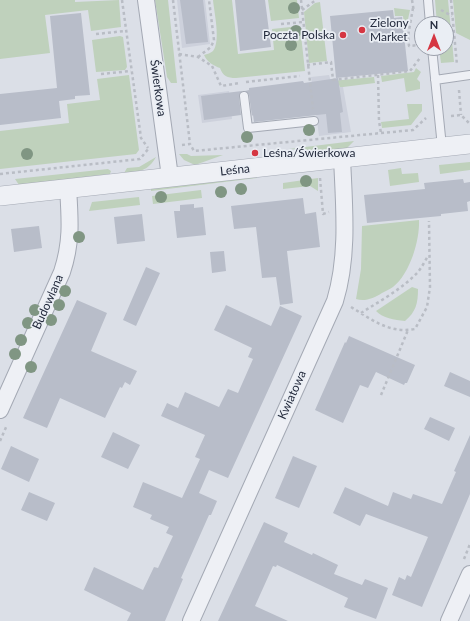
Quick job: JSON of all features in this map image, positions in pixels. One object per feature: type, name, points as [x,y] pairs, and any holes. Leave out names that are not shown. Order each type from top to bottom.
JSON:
[{"type":"street","name":"Świerkowa","points":[[146,0],[170,177]]},
{"type":"street","name":"Leśna","points":[[0,196],[470,144]]},
{"type":"street","name":"Kwiatowa","points":[[191,621],[335,301],[340,284],[343,264],[344,226],[342,158]]},
{"type":"street","name":"Budowlana","points":[[0,410],[62,272],[67,256],[70,225],[68,188]]},
{"type":"street","points":[[449,621],[470,574]]},
{"type":"lane","points":[[428,0],[429,16]]},
{"type":"lane","points":[[433,56],[442,146]]},
{"type":"lane","points":[[435,80],[470,75]]},
{"type":"lane","points":[[244,96],[248,128],[314,121]]},
{"type":"path","points":[[122,0],[140,138],[148,148]]},
{"type":"path","points":[[173,0],[190,144],[194,151],[413,130],[427,118]]},
{"type":"path","points":[[198,57],[211,47],[214,40],[209,0]]},
{"type":"path","points":[[301,0],[307,65],[317,139]]},
{"type":"path","points":[[302,10],[316,0]]},
{"type":"path","points":[[412,0],[416,16]]},
{"type":"path","points":[[451,0],[461,115],[470,124]]},
{"type":"path","points":[[413,5],[408,36],[409,46],[414,46]]},
{"type":"path","points":[[281,24],[303,22]]},
{"type":"path","points":[[96,34],[125,31]]},
{"type":"path","points":[[179,54],[198,57],[212,66],[222,86],[300,76]]},
{"type":"path","points":[[307,65],[331,62],[333,80],[410,71],[420,56]]},
{"type":"path","points":[[101,74],[131,71]]},
{"type":"path","points":[[378,75],[379,121],[381,133]]},
{"type":"path","points":[[449,116],[461,115]]},
{"type":"path","points":[[177,145],[190,144]]},
{"type":"path","points":[[0,174],[140,160],[148,148],[155,147]]},
{"type":"path","points":[[335,301],[349,306],[381,325],[402,331],[414,329],[427,307],[430,286],[429,221]]},
{"type":"path","points":[[361,313],[406,283],[419,271],[429,256]]},
{"type":"path","points":[[381,395],[408,330]]},
{"type":"shaded area","points":[[177,0],[205,0],[210,44],[182,48]]},
{"type":"shaded area","points":[[329,75],[332,85],[339,85],[340,87],[343,87],[351,132],[319,136],[311,77]]},
{"type":"shaded area","points":[[229,91],[232,119],[202,123],[198,95]]},
{"type":"green space","points":[[0,0],[75,0],[75,2],[119,0],[121,27],[91,31],[88,10],[45,15],[50,53],[0,59]]},
{"type":"green space","points":[[155,0],[168,0],[177,83],[171,83],[167,77]]},
{"type":"green space","points":[[213,0],[232,0],[238,54],[274,50],[272,29],[300,26],[305,71],[236,78],[230,78],[224,75],[220,68],[207,60],[204,55],[213,51],[217,40]]},
{"type":"green space","points":[[268,0],[297,0],[299,18],[271,21]]},
{"type":"green space","points":[[435,0],[448,0],[450,16],[436,16]]},
{"type":"green space","points":[[453,0],[470,0],[470,40],[456,33]]},
{"type":"green space","points":[[320,2],[327,61],[309,63],[304,12],[315,3]]},
{"type":"green space","points":[[394,8],[410,10],[405,33],[403,16],[395,16]]},
{"type":"green space","points":[[120,36],[123,37],[127,67],[125,70],[96,72],[92,40]]},
{"type":"green space","points":[[440,56],[453,56],[454,62],[441,63]]},
{"type":"green space","points":[[416,68],[421,72],[417,79],[420,82],[420,89],[406,92],[404,78],[382,82],[381,76],[414,72]]},
{"type":"green space","points":[[129,75],[139,150],[136,154],[0,169],[0,131],[69,123],[67,104],[100,100],[97,79]]},
{"type":"green space","points":[[374,77],[375,83],[343,87],[340,87],[331,81]]},
{"type":"green space","points":[[407,104],[422,104],[422,111],[411,125],[382,128],[381,122],[409,119]]},
{"type":"green space","points":[[354,141],[347,148],[320,151],[289,149]]},
{"type":"green space","points":[[179,154],[187,154],[191,156],[223,155],[195,165],[184,160]]},
{"type":"green space","points":[[156,157],[149,166],[143,170],[124,173],[127,168],[139,167]]},
{"type":"green space","points":[[470,162],[470,170],[440,174],[439,165]]},
{"type":"green space","points":[[401,168],[402,174],[418,173],[419,182],[390,186],[388,170]]},
{"type":"green space","points":[[108,169],[111,171],[110,174],[19,185],[15,179]]},
{"type":"green space","points":[[257,175],[257,178],[151,191],[151,188]]},
{"type":"green space","points":[[318,178],[318,191],[310,186],[283,189],[283,183]]},
{"type":"green space","points":[[201,190],[202,198],[153,204],[152,196]]},
{"type":"green space","points":[[139,197],[140,205],[89,211],[92,202]]},
{"type":"green space","points":[[419,220],[416,247],[409,265],[399,281],[392,288],[373,298],[366,300],[356,299],[361,269],[362,226]]},
{"type":"green space","points":[[412,287],[418,289],[418,299],[414,311],[405,321],[389,318],[376,311]]},
{"type":"building","points":[[180,0],[203,0],[208,42],[186,44]]},
{"type":"building","points":[[235,0],[265,0],[271,47],[240,51]]},
{"type":"building","points":[[393,10],[394,18],[402,17],[408,71],[336,78],[330,16]]},
{"type":"building","points":[[81,13],[90,95],[75,96],[75,99],[59,101],[61,118],[0,125],[0,94],[57,88],[50,16]]},
{"type":"building","points":[[338,78],[343,112],[340,113],[342,132],[328,133],[326,114],[254,122],[249,95],[245,91],[249,90],[249,88]]},
{"type":"building","points":[[242,91],[239,96],[241,115],[204,120],[201,96]]},
{"type":"building","points":[[463,179],[464,183],[470,182],[470,201],[467,202],[468,211],[441,214],[441,216],[367,223],[364,195],[425,189],[424,183]]},
{"type":"building","points":[[303,198],[305,214],[316,212],[320,247],[287,251],[293,303],[280,305],[276,277],[262,278],[256,227],[234,229],[231,206]]},
{"type":"building","points":[[194,204],[194,208],[203,207],[206,235],[177,238],[174,211],[180,211],[180,205]]},
{"type":"building","points":[[142,214],[145,241],[117,244],[114,217]]},
{"type":"building","points":[[39,226],[42,248],[14,252],[11,229]]},
{"type":"building","points":[[224,251],[226,271],[212,273],[210,252]]},
{"type":"building","points":[[146,267],[160,273],[136,326],[123,320]]},
{"type":"building","points":[[77,300],[107,313],[91,351],[137,371],[130,385],[125,382],[122,388],[120,387],[105,418],[60,398],[47,428],[23,418]]},
{"type":"building","points":[[226,305],[271,326],[280,306],[302,316],[228,478],[209,470],[199,493],[217,501],[211,515],[209,515],[181,578],[183,579],[165,621],[127,621],[131,613],[84,590],[94,567],[143,590],[154,567],[158,568],[173,536],[166,533],[169,527],[150,519],[152,515],[133,507],[143,482],[182,498],[200,459],[195,457],[205,435],[161,416],[167,403],[178,408],[185,392],[219,407],[228,389],[238,393],[253,359],[248,357],[252,348],[214,330]]},
{"type":"building","points":[[349,336],[415,365],[407,383],[404,385],[376,372],[368,388],[360,385],[343,423],[315,410]]},
{"type":"building","points":[[450,372],[470,381],[470,397],[444,386]]},
{"type":"building","points":[[430,417],[455,428],[449,441],[424,429]]},
{"type":"building","points":[[113,432],[140,445],[128,469],[101,457]]},
{"type":"building","points":[[470,435],[470,494],[422,607],[392,595],[399,577],[405,580],[407,575],[411,577],[428,537],[366,514],[360,526],[333,513],[345,487],[388,506],[393,492],[411,499],[413,494],[442,504],[456,472],[454,471]]},
{"type":"building","points":[[11,446],[39,459],[29,482],[1,469]]},
{"type":"building","points":[[293,456],[317,466],[299,508],[275,498]]},
{"type":"building","points":[[29,492],[55,503],[47,521],[21,510]]},
{"type":"building","points":[[264,522],[288,533],[284,542],[312,555],[313,553],[338,565],[334,574],[362,585],[365,579],[388,588],[376,619],[344,607],[348,598],[277,565],[276,567],[273,566],[255,606],[288,621],[218,621]]},
{"type":"place","name":"Zielony Market","points":[[362,30]]},
{"type":"place","name":"Poczta Polska","points":[[343,35]]},
{"type":"place","name":"Leśna/Świerkowa","points":[[255,153]]}]
